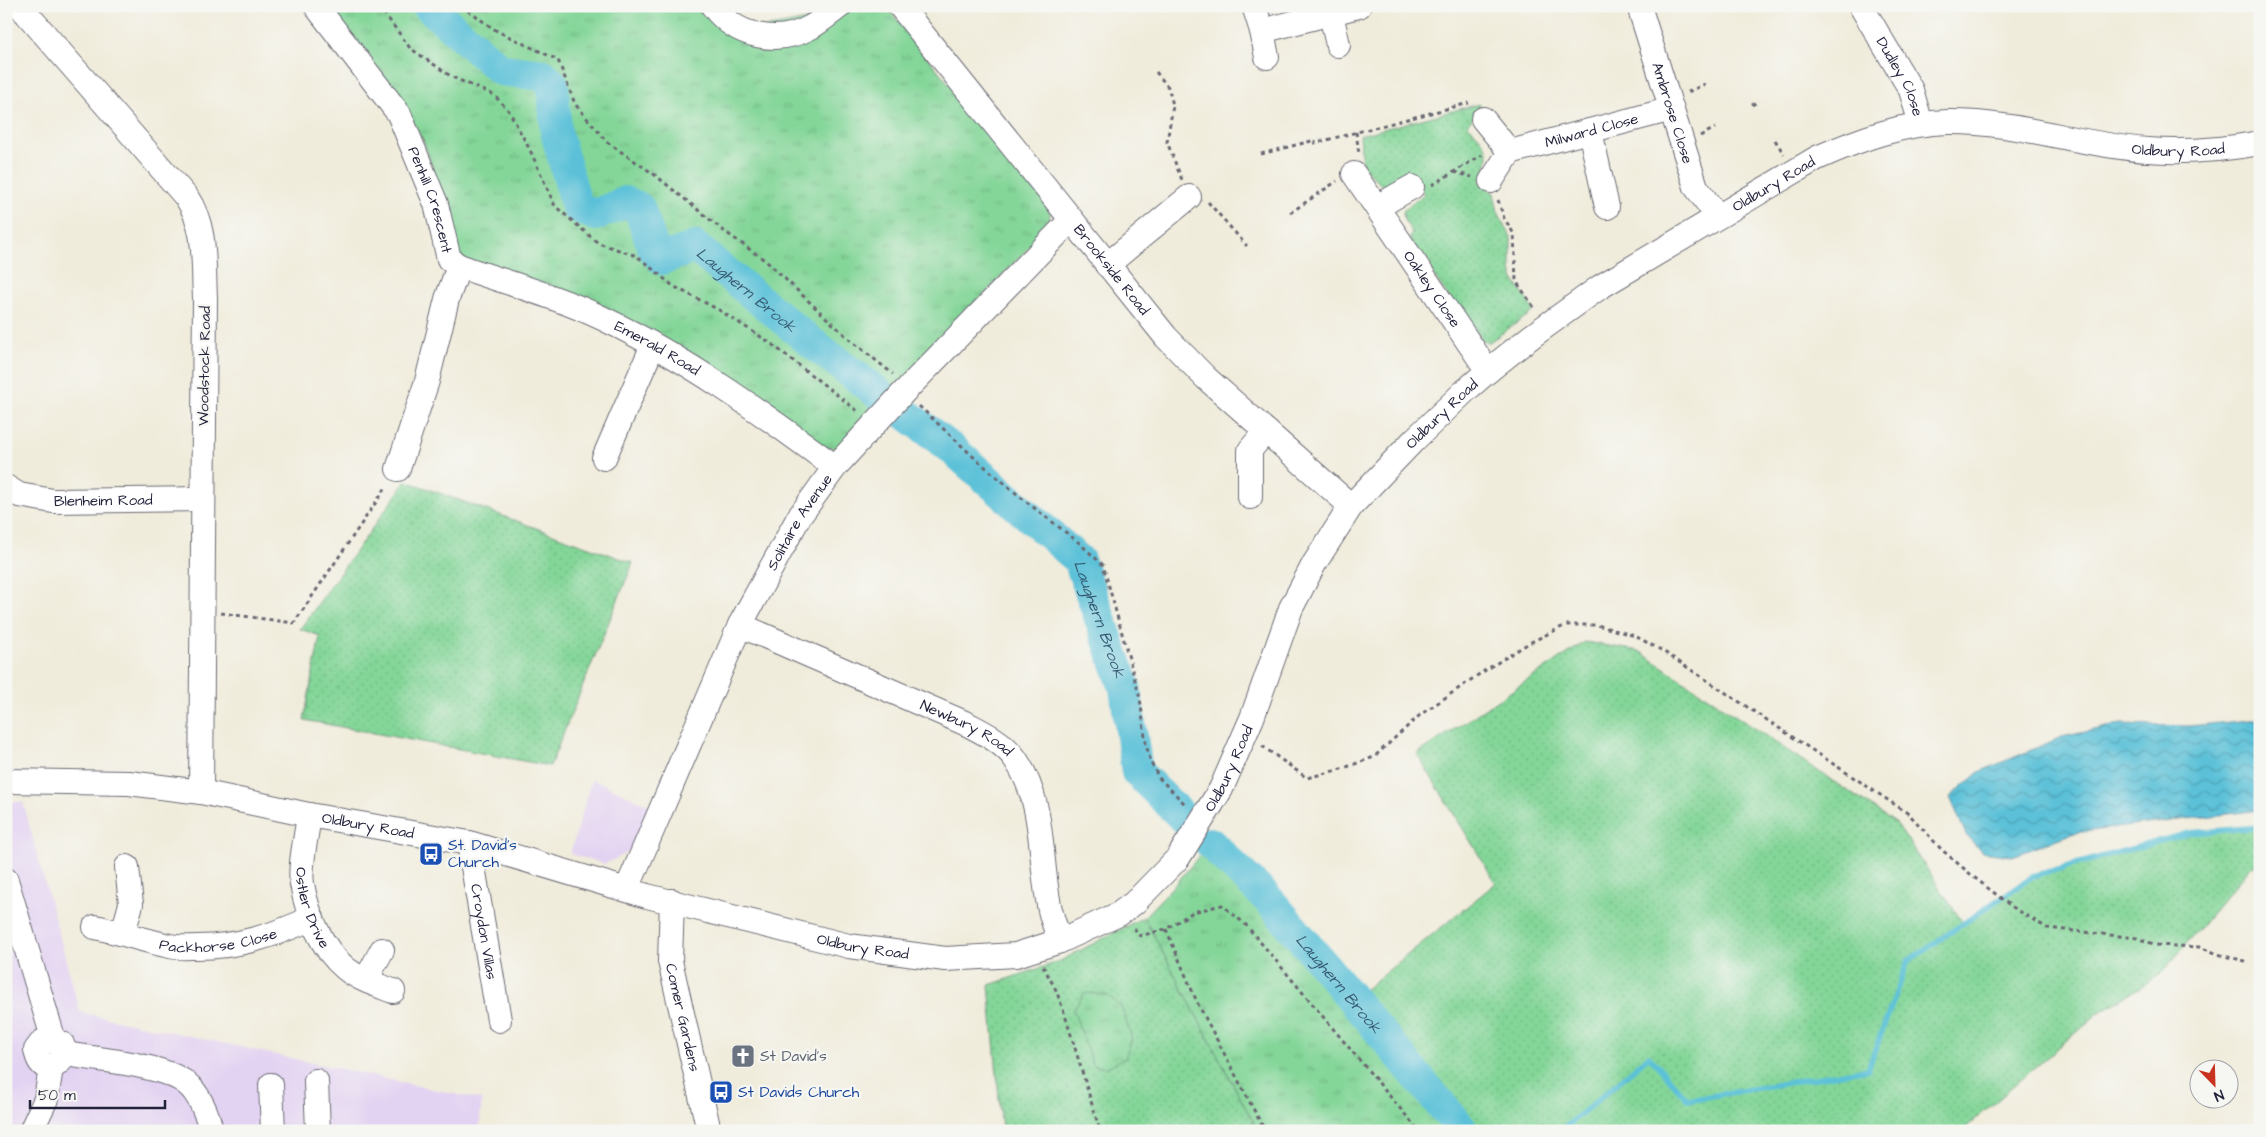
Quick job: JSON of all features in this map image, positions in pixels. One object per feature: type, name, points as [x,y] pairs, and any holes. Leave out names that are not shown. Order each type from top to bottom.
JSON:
[{"type":"street","name":"Woodstock Road","points":[[20,6],[187,198],[196,212],[203,240],[205,298],[201,792]]},
{"type":"street","name":"Penhill Crescent","points":[[316,6],[399,114],[436,204],[449,259],[459,266],[447,299],[427,381],[400,466]]},
{"type":"street","points":[[713,6],[732,26],[756,37],[788,36],[810,27],[840,6]]},
{"type":"street","name":"Brookside Road","points":[[900,6],[1166,337],[1206,378],[1352,506]]},
{"type":"street","points":[[1254,6],[1267,57]]},
{"type":"street","points":[[1262,32],[1360,6]]},
{"type":"street","name":"Ambrose Close","points":[[1639,6],[1696,187],[1717,216]]},
{"type":"street","name":"Dudley Close","points":[[1861,6],[1911,90],[1920,124]]},
{"type":"street","points":[[1331,14],[1338,45]]},
{"type":"street","name":"Milward Close","points":[[1505,146],[1590,131],[1672,109]]},
{"type":"street","points":[[1483,118],[1505,146],[1495,189]]},
{"type":"street","name":"Oldbury Road","points":[[6,781],[128,783],[201,792],[309,815],[469,843],[647,896],[849,946],[945,959],[1016,955],[1060,941],[1119,914],[1134,902],[1178,858],[1221,790],[1245,734],[1291,608],[1314,564],[1352,506],[1414,440],[1465,390],[1546,325],[1600,287],[1816,158],[1851,143],[1920,124],[1948,122],[1992,124],[2146,150],[2220,151],[2260,143]]},
{"type":"street","points":[[1590,131],[1607,207]]},
{"type":"street","name":"Oakley Close","points":[[1354,174],[1488,371]]},
{"type":"street","points":[[1377,207],[1412,187]]},
{"type":"street","points":[[1108,265],[1189,197]]},
{"type":"street","name":"Solitaire Avenue","points":[[628,889],[740,625],[799,517],[835,467],[906,390],[1071,220]]},
{"type":"street","name":"Emerald Road","points":[[459,266],[539,292],[602,318],[710,377],[835,467]]},
{"type":"street","points":[[604,458],[652,345]]},
{"type":"street","points":[[1250,497],[1250,450],[1266,431]]},
{"type":"street","name":"Blenheim Road","points":[[6,487],[19,495],[53,501],[202,499]]},
{"type":"street","name":"Newbury Road","points":[[740,625],[967,724],[994,739],[1016,759],[1029,786],[1039,825],[1049,905],[1060,941]]},
{"type":"street","name":"Ostler Drive","points":[[309,815],[302,882],[312,918],[323,944],[345,968],[366,980],[393,991]]},
{"type":"street","name":"Croydon Villas","points":[[469,843],[499,1020]]},
{"type":"street","points":[[123,932],[131,904],[127,867]]},
{"type":"street","points":[[6,880],[57,1054],[46,1099],[31,1131]]},
{"type":"street","name":"Comer Gardens","points":[[672,902],[670,961],[709,1131]]},
{"type":"street","name":"Packhorse Close","points":[[95,927],[123,932],[172,946],[208,947],[242,943],[265,937],[312,918]]},
{"type":"street","points":[[366,980],[382,950]]},
{"type":"street","points":[[57,1054],[161,1071],[187,1084],[209,1119],[211,1131]]},
{"type":"street","points":[[316,1081],[318,1131]]},
{"type":"street","points":[[272,1085],[273,1131]]},
{"type":"path","points":[[379,6],[410,48],[452,77],[494,96],[509,111],[530,150],[555,206],[598,243],[637,256],[673,286],[719,310],[769,342],[875,424]]},
{"type":"path","points":[[461,6],[497,31],[558,60],[575,104],[606,142],[655,176],[724,231],[766,261],[906,390]]},
{"type":"path","points":[[1156,72],[1168,87],[1173,105],[1166,142],[1189,197],[1211,202],[1248,246]]},
{"type":"path","points":[[1261,154],[1314,140],[1315,143],[1482,100],[1485,110],[1483,118]]},
{"type":"path","points":[[1752,105],[1759,101]]},
{"type":"path","points":[[1412,187],[1417,194],[1488,152],[1505,146]]},
{"type":"path","points":[[1495,189],[1504,218],[1514,234],[1516,281],[1546,325]]},
{"type":"path","points":[[924,411],[997,478],[1077,541],[1103,565],[1140,698],[1146,745],[1151,763],[1159,778],[1202,820]]},
{"type":"path","points":[[202,610],[294,623],[400,466]]},
{"type":"path","points":[[1245,734],[1307,778],[1340,769],[1374,757],[1420,715],[1529,643],[1566,625],[1597,624],[1635,636],[1662,650],[1909,814],[1942,850],[1962,867],[2011,906],[2047,928],[2137,938],[2156,945],[2199,947],[2224,956],[2250,962]]},
{"type":"path","points":[[1119,914],[1140,936],[1166,929],[1193,912],[1222,905],[1246,925],[1419,1131]]},
{"type":"path","points":[[1166,929],[1196,1002],[1265,1131]]},
{"type":"path","points":[[1036,949],[1065,1015],[1100,1131]]},
{"type":"shaded area","points":[[592,779],[653,807],[636,848],[605,864],[570,854]]},
{"type":"shaded area","points":[[6,802],[23,802],[80,1012],[482,1100],[479,1131],[6,1131]]},
{"type":"green space","points":[[326,6],[705,6],[729,34],[843,14],[866,6],[884,8],[890,11],[1048,206],[1050,213],[1049,226],[839,448],[822,447],[743,389],[462,261],[425,145],[406,108]]},
{"type":"green space","points":[[1479,104],[1481,109],[1467,124],[1484,143],[1488,154],[1486,167],[1480,182],[1494,193],[1498,212],[1511,237],[1511,270],[1514,280],[1534,311],[1488,343],[1483,341],[1475,328],[1469,327],[1409,239],[1412,232],[1404,220],[1403,211],[1424,194],[1411,174],[1395,185],[1387,187],[1380,184],[1362,165],[1360,135]]},
{"type":"green space","points":[[406,481],[633,563],[550,766],[304,720],[320,636],[300,629]]},
{"type":"green space","points":[[1585,642],[1639,651],[1897,824],[1963,923],[2033,876],[2189,833],[2260,827],[2260,870],[2252,865],[2161,974],[2096,1015],[1962,1131],[1463,1131],[1353,999],[1496,883],[1417,754]]},
{"type":"green space","points":[[1210,843],[1271,902],[1463,1131],[1258,1131],[1144,917]]},
{"type":"green space","points":[[1144,917],[1258,1131],[1002,1131],[989,985],[1058,962]]},
{"type":"green space","points":[[1085,993],[1107,995],[1121,1006],[1132,1039],[1125,1058],[1105,1068],[1093,1065],[1073,1009]]},
{"type":"water","points":[[2260,719],[2260,810],[2074,833],[2012,856],[1982,852],[1966,835],[1950,797],[1979,772],[2062,737],[2121,724],[2189,726]]},
{"type":"waterway","name":"Laughern Brook","points":[[428,6],[501,70],[543,75],[553,85],[556,132],[577,207],[595,215],[626,202],[639,208],[654,250],[662,259],[695,247],[812,343],[883,397]]},
{"type":"waterway","name":"Laughern Brook","points":[[906,414],[952,449],[1079,560],[1125,688],[1137,772],[1188,822]]},
{"type":"waterway","points":[[1561,1131],[1649,1056],[1688,1100],[1868,1069],[1908,961],[2033,876],[2189,833],[2260,827]]},
{"type":"waterway","name":"Laughern Brook","points":[[1210,843],[1271,902],[1463,1131]]},
{"type":"place","name":"St. David's Church","points":[[431,854]]},
{"type":"place","name":"St David's","points":[[743,1056]]},
{"type":"place","name":"St Davids Church","points":[[721,1092]]}]
